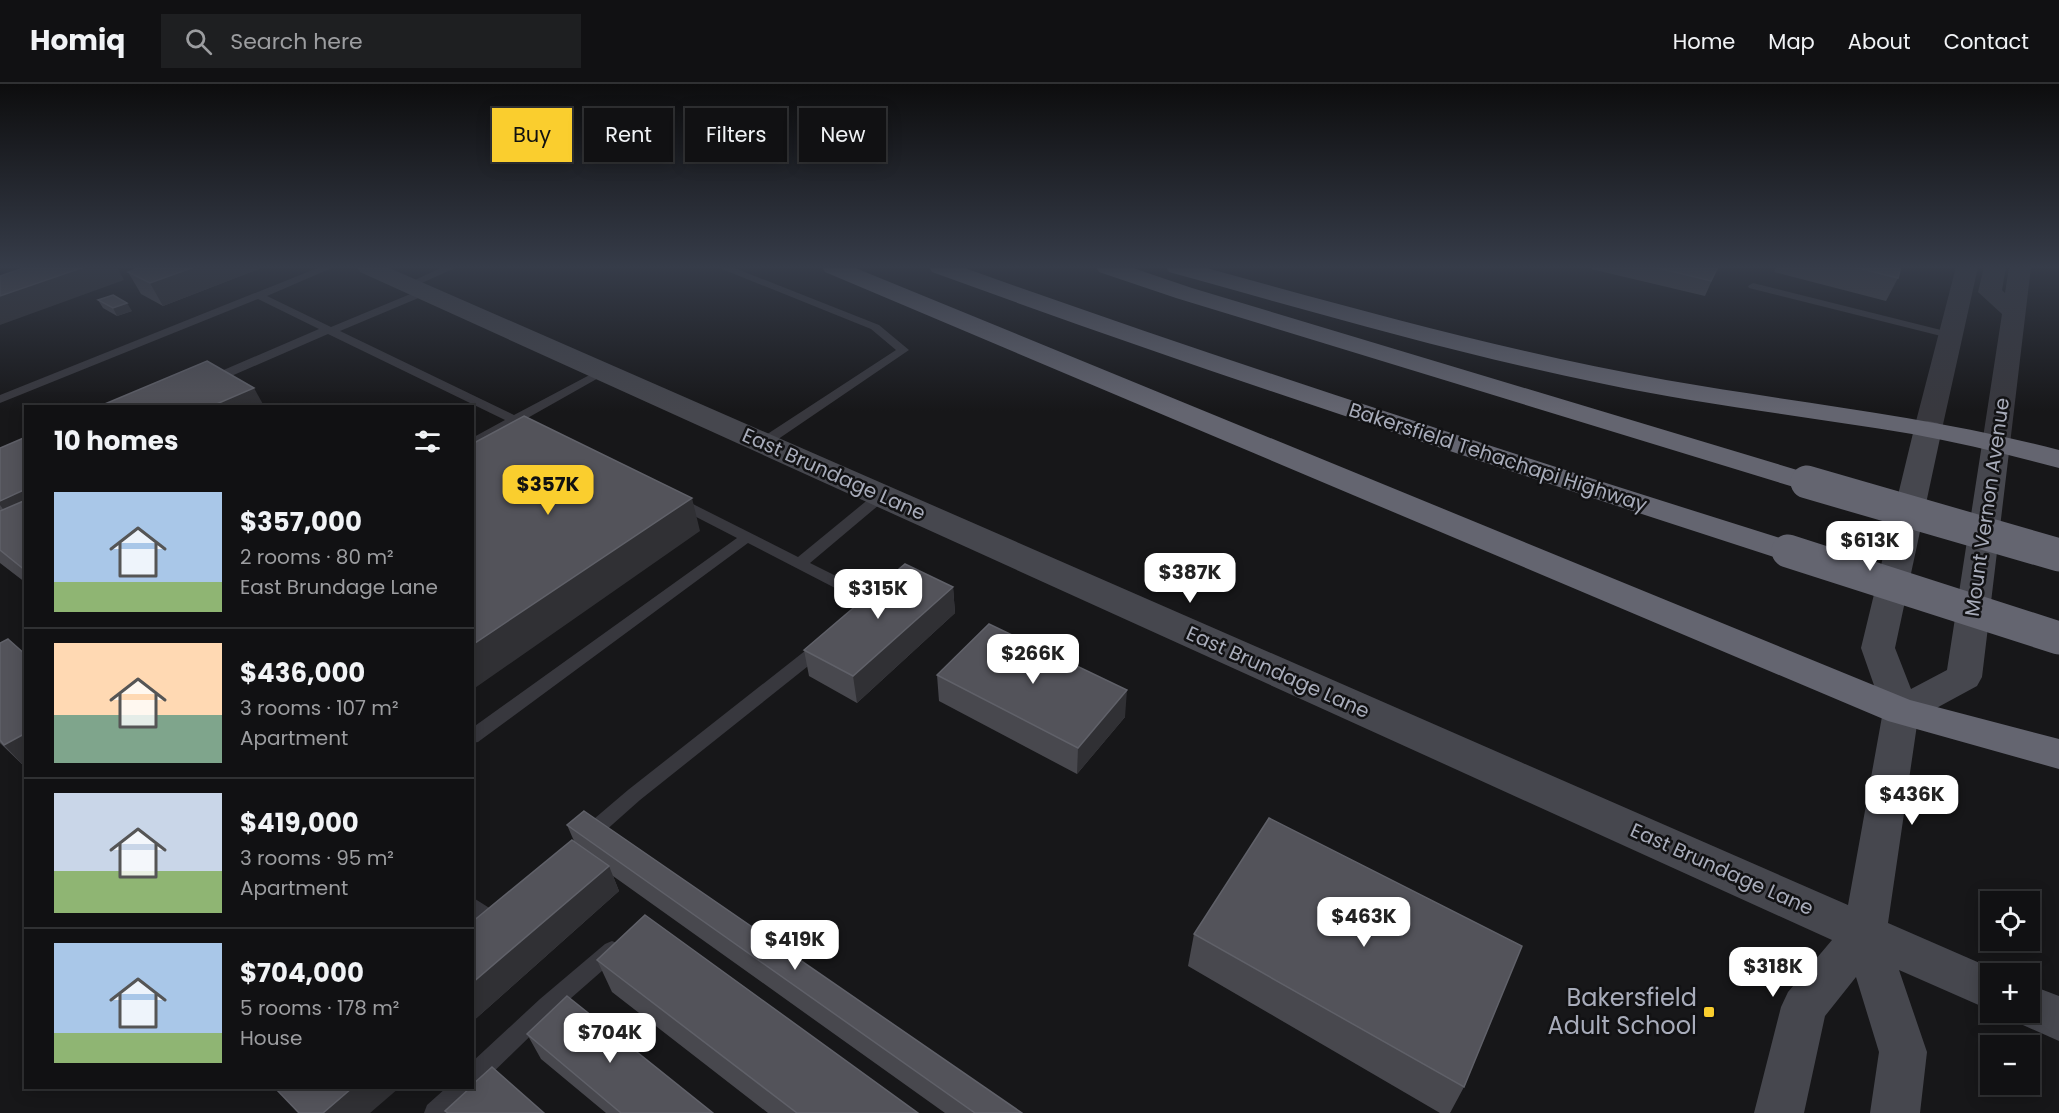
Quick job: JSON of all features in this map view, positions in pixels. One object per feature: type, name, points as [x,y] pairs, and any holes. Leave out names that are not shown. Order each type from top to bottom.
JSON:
[{"type":"highway","points":[[949,315],[1901,711],[2059,754]]},
{"type":"highway","name":"Bakersfield Tehachapi Highway","points":[[1073,315],[1153,344],[1525,467],[2059,638]]},
{"type":"highway","points":[[1257,315],[1807,482],[2059,555]]},
{"type":"highway","points":[[1350,315],[1574,370],[1760,404],[1928,429],[2059,459]]},
{"type":"main road","name":"East Brundage Lane","points":[[475,315],[1980,985]]},
{"type":"main road","points":[[1901,1110],[1904,1052],[1865,933],[1901,711],[1878,648],[1928,429]]},
{"type":"main road","name":"Mount Vernon Avenue","points":[[1901,711],[1964,677],[1996,444]]},
{"type":"main road","points":[[1779,1113],[1804,1006],[1865,933]]},
{"type":"main road","points":[[2040,1010],[2059,1019]]},
{"type":"street","points":[[1928,429],[1954,315]]},
{"type":"street","name":"Mount Vernon Avenue","points":[[1996,444],[2014,315]]},
{"type":"lane","points":[[0,399],[211,315]]},
{"type":"lane","points":[[297,315],[546,436]]},
{"type":"lane","points":[[195,387],[362,315]]},
{"type":"lane","points":[[763,443],[903,350],[875,327],[844,315]]},
{"type":"lane","points":[[1868,315],[1948,335]]},
{"type":"lane","points":[[474,442],[603,372]]},
{"type":"lane","points":[[663,495],[877,603],[858,618]]},
{"type":"lane","points":[[799,564],[881,496]]},
{"type":"lane","points":[[474,736],[747,537]]},
{"type":"lane","points":[[572,850],[634,795],[830,640]]},
{"type":"lane","points":[[474,906],[491,920],[509,904]]},
{"type":"lane","points":[[474,1075],[547,1006],[630,935]]},
{"type":"lane","points":[[435,1113],[461,1089]]},
{"type":"building","points":[[207,361],[254,388],[214,405],[102,405]]},
{"type":"building","points":[[524,416],[692,498],[474,644],[474,443]]},
{"type":"building","points":[[24,438],[24,490],[0,501],[0,448]]},
{"type":"building","points":[[24,501],[24,569],[0,550],[0,511]]},
{"type":"building","points":[[905,564],[953,587],[853,676],[804,650]]},
{"type":"building","points":[[989,624],[1127,690],[1078,748],[937,675]]},
{"type":"building","points":[[8,639],[24,653],[24,734],[4,745],[0,740],[0,643]]},
{"type":"building","points":[[584,811],[1022,1113],[975,1113],[567,825]]},
{"type":"building","points":[[1269,818],[1522,946],[1464,1087],[1194,934]]},
{"type":"building","points":[[572,840],[609,866],[474,981],[474,920]]},
{"type":"building","points":[[645,915],[918,1113],[797,1113],[597,960]]},
{"type":"building","points":[[567,996],[713,1113],[621,1113],[527,1034]]},
{"type":"building","points":[[492,1067],[544,1113],[448,1113],[445,1111],[469,1089],[474,1089],[474,1083]]},
{"type":"building","points":[[276,1089],[351,1089],[323,1113],[299,1113]]},
{"type":"place","name":"Bakersfield Adult School","points":[[1709,1012]]}]
